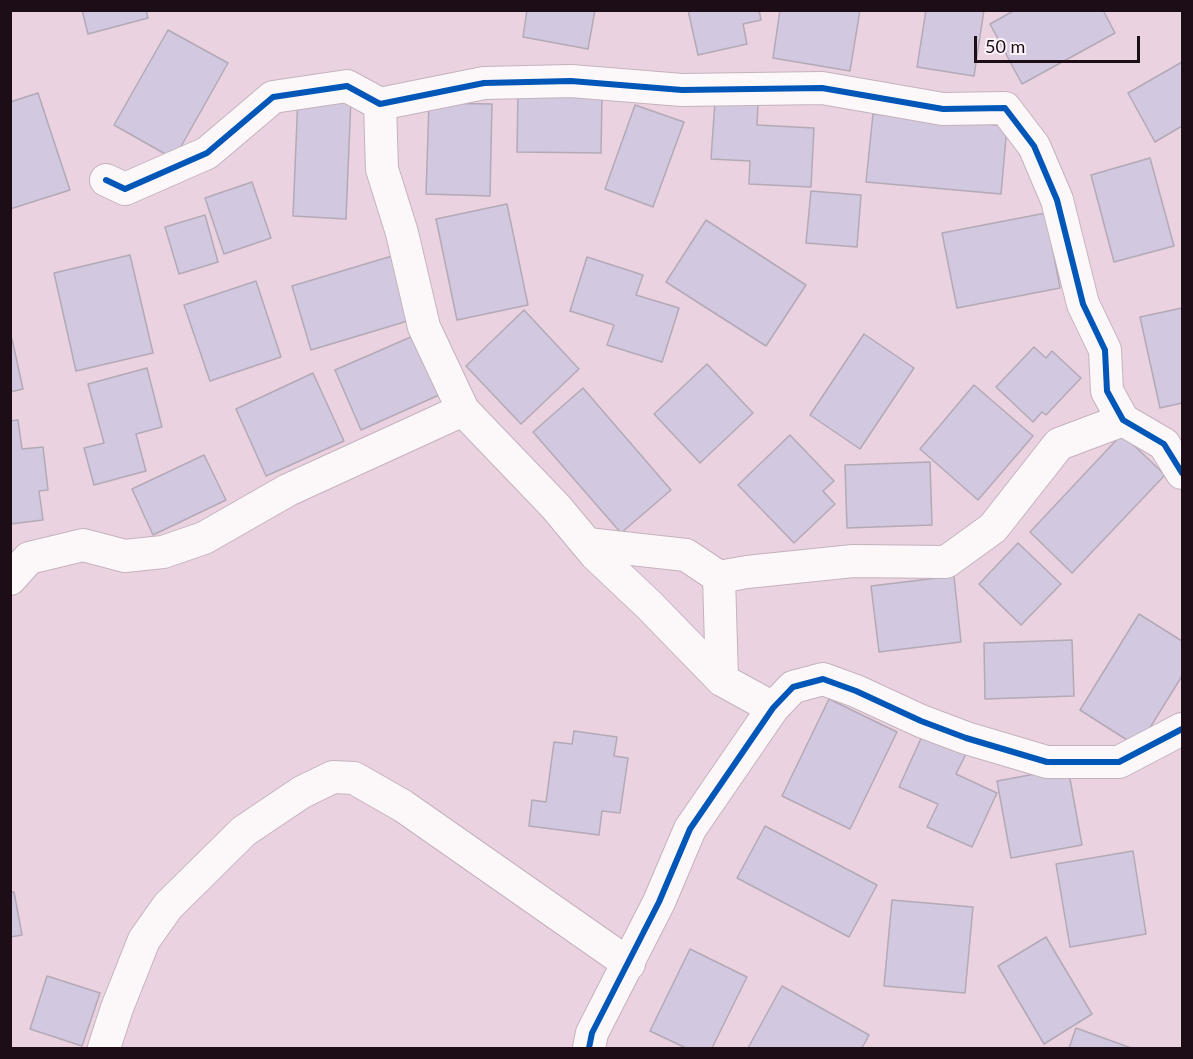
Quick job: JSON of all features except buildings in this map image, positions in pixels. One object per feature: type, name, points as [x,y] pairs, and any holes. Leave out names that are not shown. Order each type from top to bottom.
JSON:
[{"type":"street","points":[[106,180],[125,189],[207,153],[273,97],[347,86],[380,104],[484,82],[571,81],[682,90],[822,88],[943,110],[1005,108],[1034,146],[1057,200],[1083,304],[1105,350],[1107,391],[1123,420],[1164,444],[1182,473]]},
{"type":"street","points":[[380,104],[382,169],[402,233],[424,327],[463,410],[556,507],[587,544],[722,680],[773,708]]},
{"type":"street","points":[[10,579],[29,558],[83,545],[125,556],[163,552],[204,538],[288,490],[463,410]]},
{"type":"street","points":[[587,544],[686,555],[719,577],[853,561],[946,562],[993,528],[1059,444],[1123,420]]},
{"type":"street","points":[[719,577],[722,680]]},
{"type":"street","points":[[590,1048],[592,1033],[659,902],[690,829],[773,708],[793,687],[823,679],[957,735],[1047,762],[1119,762],[1182,729]]},
{"type":"street","points":[[104,1048],[144,940],[168,906],[244,831],[302,792],[333,777],[354,778],[403,806],[629,964]]},
{"type":"cycle path","points":[[106,180],[125,189],[207,153],[273,97],[347,86],[380,104],[484,83],[571,81],[682,90],[822,88],[943,109],[1005,108],[1034,146],[1057,200],[1083,304],[1105,350],[1107,391],[1123,420],[1164,444],[1182,473]]},
{"type":"cycle path","points":[[589,1048],[592,1033],[659,902],[690,829],[773,708],[793,687],[823,679],[966,738],[1047,762],[1119,762],[1182,729]]}]
